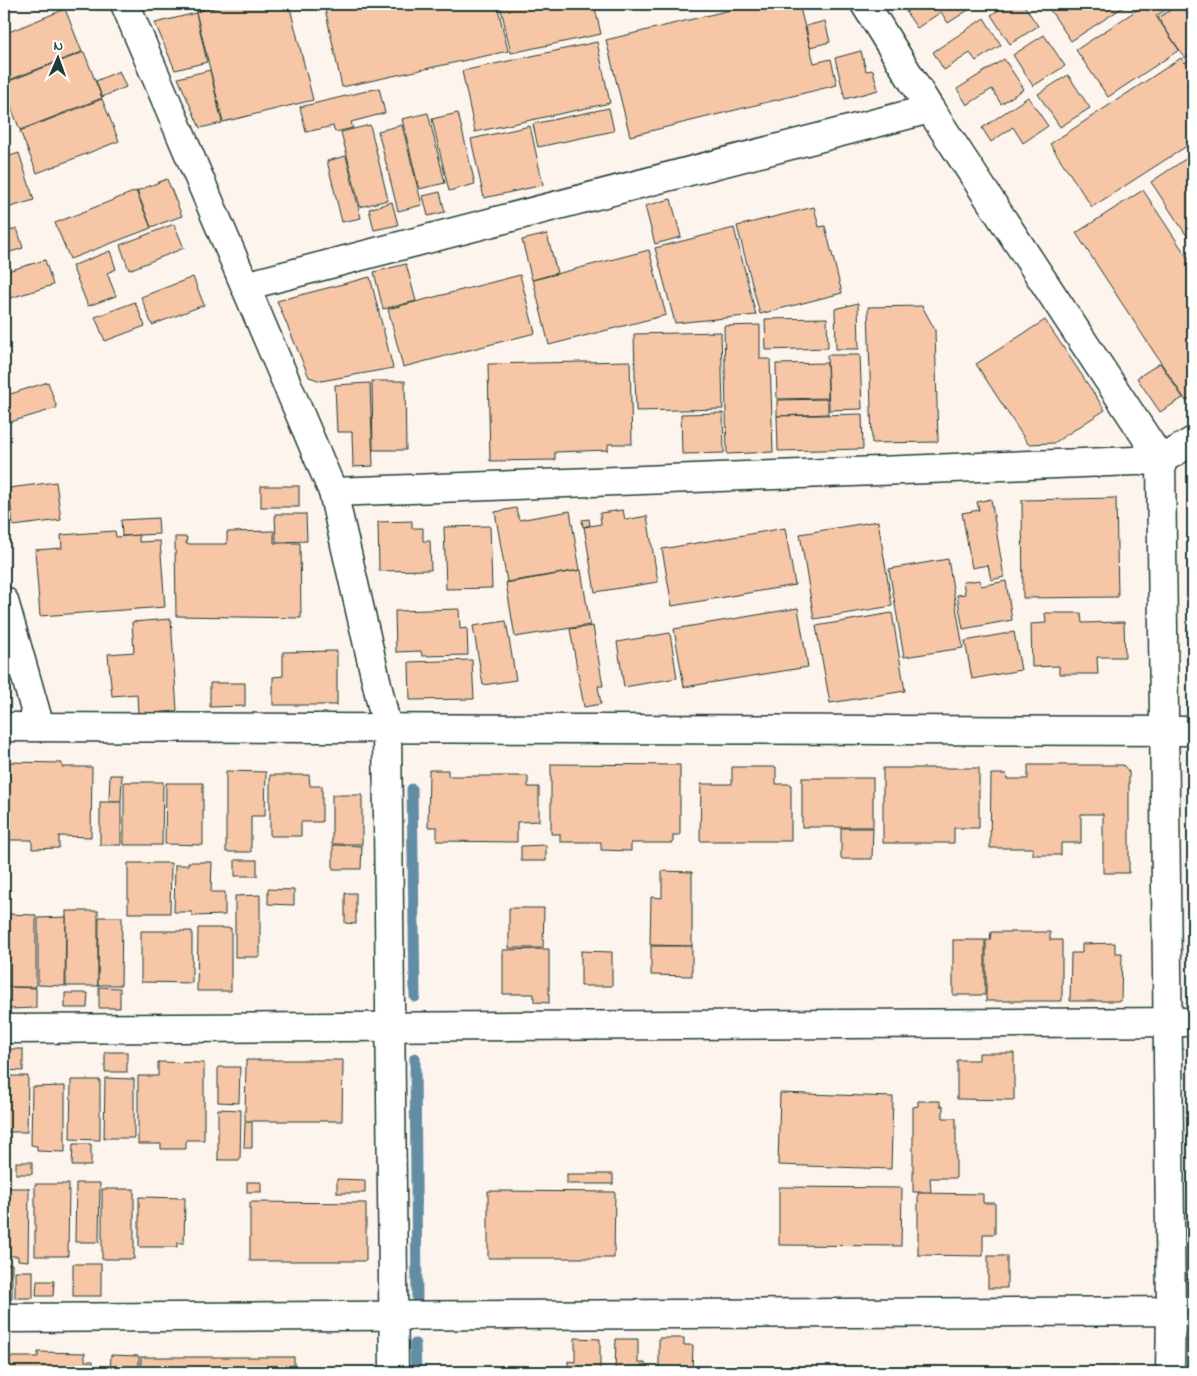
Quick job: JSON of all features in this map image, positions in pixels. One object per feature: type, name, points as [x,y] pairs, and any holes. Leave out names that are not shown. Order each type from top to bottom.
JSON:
[{"type":"street","points":[[125,4],[333,492],[387,728],[394,1372]]},
{"type":"street","points":[[865,4],[930,108],[1161,460],[1166,731],[1181,1022],[1182,1311],[1170,1372]]},
{"type":"street","points":[[245,286],[930,108]]},
{"type":"street","points":[[333,492],[1161,460],[1193,441]]},
{"type":"street","points":[[4,600],[40,727]]},
{"type":"street","points":[[4,727],[1193,731]]},
{"type":"street","points":[[4,1029],[1181,1022]]},
{"type":"street","points":[[4,1318],[1182,1311]]},
{"type":"building","points":[[195,4],[227,4],[197,11]]},
{"type":"building","points":[[230,4],[289,4],[313,100],[223,122],[196,12]]},
{"type":"building","points":[[324,4],[497,4],[508,51],[342,87]]},
{"type":"building","points":[[500,4],[594,4],[601,34],[511,53]]},
{"type":"building","points":[[755,4],[799,4],[814,63],[831,59],[837,85],[630,136],[606,40]]},
{"type":"building","points":[[919,4],[976,5],[948,23],[941,12],[917,28],[906,12]]},
{"type":"building","points":[[1007,4],[1023,4],[1038,26],[1010,44],[991,15]]},
{"type":"building","points":[[1046,4],[1128,4],[1071,41]]},
{"type":"building","points":[[1146,4],[1168,4],[1170,7],[1156,16],[1179,50],[1108,97],[1076,50]]},
{"type":"building","points":[[1180,4],[1193,4],[1193,53],[1185,58],[1158,18]]},
{"type":"building","points":[[65,9],[82,52],[4,82],[4,34]]},
{"type":"building","points":[[196,13],[207,62],[175,70],[155,23]]},
{"type":"building","points":[[984,18],[1001,45],[976,61],[970,53],[944,70],[933,52]]},
{"type":"building","points":[[825,21],[830,42],[810,47],[806,26]]},
{"type":"building","points":[[1044,35],[1065,66],[1033,86],[1013,55]]},
{"type":"building","points":[[597,42],[610,103],[475,132],[462,71]]},
{"type":"building","points":[[861,51],[866,71],[873,70],[878,90],[845,99],[835,58]]},
{"type":"building","points":[[84,52],[102,98],[20,130],[4,89],[4,83]]},
{"type":"building","points":[[1193,57],[1193,142],[1092,207],[1050,144],[1181,58],[1185,63]]},
{"type":"building","points":[[1004,59],[1024,89],[1001,104],[992,89],[967,105],[957,89]]},
{"type":"building","points":[[210,70],[222,123],[200,128],[178,78]]},
{"type":"building","points":[[119,71],[126,87],[102,97],[96,81]]},
{"type":"building","points":[[1068,75],[1090,108],[1060,127],[1038,94]]},
{"type":"building","points":[[379,88],[385,113],[351,122],[353,128],[335,132],[333,126],[306,132],[300,107]]},
{"type":"building","points":[[1028,97],[1048,126],[1023,143],[1013,127],[991,142],[982,128]]},
{"type":"building","points":[[102,99],[119,141],[37,173],[20,131]]},
{"type":"building","points":[[609,108],[614,131],[538,147],[533,124]]},
{"type":"building","points":[[428,113],[445,183],[419,189],[402,119]]},
{"type":"building","points":[[458,113],[475,184],[449,191],[432,119]]},
{"type":"building","points":[[370,125],[388,200],[360,207],[341,132]]},
{"type":"building","points":[[402,125],[422,205],[398,211],[378,131]]},
{"type":"building","points":[[530,126],[543,185],[484,198],[471,139]]},
{"type":"building","points":[[19,153],[34,200],[4,209],[4,158]]},
{"type":"building","points":[[1193,154],[1193,233],[1187,236],[1151,182]]},
{"type":"building","points":[[346,156],[361,218],[342,222],[327,161]]},
{"type":"building","points":[[167,179],[182,216],[151,227],[137,191]]},
{"type":"building","points":[[1143,190],[1193,266],[1193,396],[1186,401],[1076,233]]},
{"type":"building","points":[[136,191],[151,228],[70,259],[55,223]]},
{"type":"building","points":[[440,192],[445,212],[428,216],[423,196]]},
{"type":"building","points":[[671,199],[681,237],[655,244],[645,206]]},
{"type":"building","points":[[392,202],[398,225],[374,230],[369,209]]},
{"type":"building","points":[[814,207],[819,227],[825,226],[842,293],[760,314],[737,226]]},
{"type":"building","points":[[174,224],[184,248],[129,270],[120,245]]},
{"type":"building","points":[[17,228],[23,248],[4,254],[4,233]]},
{"type":"building","points":[[734,228],[756,315],[675,323],[655,248]]},
{"type":"building","points":[[547,234],[557,273],[532,280],[522,240]]},
{"type":"building","points":[[649,250],[666,315],[549,345],[533,280]]},
{"type":"building","points":[[110,251],[116,269],[107,273],[116,296],[88,306],[72,266]]},
{"type":"building","points":[[45,260],[53,285],[4,300],[4,272]]},
{"type":"building","points":[[406,264],[416,301],[383,309],[374,272]]},
{"type":"building","points":[[520,275],[535,333],[403,367],[388,309]]},
{"type":"building","points":[[193,277],[204,305],[152,325],[141,297]]},
{"type":"building","points":[[370,277],[393,368],[321,381],[309,377],[277,301]]},
{"type":"building","points":[[135,302],[145,326],[105,341],[95,317]]},
{"type":"building","points":[[858,303],[859,349],[836,349],[835,309]]},
{"type":"building","points":[[922,306],[935,330],[938,442],[872,443],[868,307]]},
{"type":"building","points":[[827,318],[828,348],[766,350],[765,319]]},
{"type":"building","points":[[1045,320],[1105,410],[1054,443],[1028,444],[976,364]]},
{"type":"building","points":[[760,325],[760,359],[770,359],[773,452],[727,454],[724,326]]},
{"type":"building","points":[[721,332],[723,409],[636,411],[634,334]]},
{"type":"building","points":[[827,355],[860,355],[862,409],[829,410]]},
{"type":"building","points":[[630,361],[632,444],[608,444],[608,450],[555,452],[555,460],[490,461],[488,364]]},
{"type":"building","points":[[827,363],[828,398],[777,399],[776,364]]},
{"type":"building","points":[[1160,363],[1183,398],[1160,412],[1137,378]]},
{"type":"building","points":[[372,381],[405,381],[406,450],[373,450]]},
{"type":"building","points":[[48,382],[57,408],[4,424],[4,396]]},
{"type":"building","points":[[370,383],[373,466],[353,467],[352,432],[337,432],[335,385]]},
{"type":"building","points":[[828,399],[828,414],[777,416],[777,400]]},
{"type":"building","points":[[723,413],[724,453],[682,454],[681,414]]},
{"type":"building","points":[[862,414],[863,449],[778,451],[777,416]]},
{"type":"building","points":[[56,482],[61,520],[13,526],[9,488]]},
{"type":"building","points":[[261,486],[299,486],[299,507],[261,507]]},
{"type":"building","points":[[1116,498],[1118,597],[1023,598],[1022,500]]},
{"type":"building","points":[[991,499],[1004,577],[991,580],[988,565],[972,568],[962,513],[979,510],[977,502]]},
{"type":"building","points":[[516,508],[519,520],[570,511],[580,570],[507,582],[495,512]]},
{"type":"building","points":[[623,510],[625,520],[647,516],[658,582],[595,592],[584,527],[601,524],[600,513]]},
{"type":"building","points":[[275,514],[306,514],[307,541],[276,542]]},
{"type":"building","points":[[158,518],[159,534],[122,536],[121,520]]},
{"type":"building","points":[[589,519],[590,525],[583,527],[582,520]]},
{"type":"building","points":[[412,521],[412,528],[423,528],[423,541],[430,541],[431,570],[379,571],[378,522]]},
{"type":"building","points":[[878,521],[892,606],[814,619],[800,534]]},
{"type":"building","points":[[490,526],[492,588],[446,589],[444,527]]},
{"type":"building","points":[[785,528],[795,585],[672,606],[662,549]]},
{"type":"building","points":[[115,531],[116,537],[139,535],[139,542],[160,541],[165,607],[40,616],[35,550],[62,548],[61,535]]},
{"type":"building","points":[[274,531],[274,543],[300,543],[301,618],[176,616],[175,537],[187,537],[186,544],[227,544],[227,532]]},
{"type":"building","points":[[948,559],[963,648],[904,657],[889,569]]},
{"type":"building","points":[[581,570],[590,625],[515,637],[506,583]]},
{"type":"building","points":[[980,580],[981,586],[1006,581],[1012,620],[963,629],[957,595],[965,594],[963,582]]},
{"type":"building","points":[[798,608],[808,667],[684,687],[674,629]]},
{"type":"building","points":[[459,609],[460,629],[467,628],[468,655],[422,656],[421,651],[396,652],[395,611]]},
{"type":"building","points":[[892,613],[905,691],[830,703],[816,626]]},
{"type":"building","points":[[1045,613],[1081,613],[1082,623],[1124,622],[1125,657],[1097,657],[1098,674],[1059,674],[1059,666],[1032,667],[1031,624],[1046,623]]},
{"type":"building","points":[[171,619],[177,711],[138,714],[137,694],[112,696],[108,654],[134,652],[132,622]]},
{"type":"building","points":[[506,621],[516,680],[483,685],[473,626]]},
{"type":"building","points":[[593,626],[603,686],[598,686],[601,704],[584,707],[570,629]]},
{"type":"building","points":[[1014,632],[1021,670],[972,679],[965,641]]},
{"type":"building","points":[[670,633],[677,678],[624,687],[617,642]]},
{"type":"building","points":[[337,651],[337,705],[273,705],[273,677],[283,676],[283,652]]},
{"type":"building","points":[[472,660],[474,699],[410,700],[409,662]]},
{"type":"building","points":[[210,683],[245,683],[245,706],[210,707]]},
{"type":"building","points":[[9,762],[62,763],[62,767],[92,767],[91,837],[59,836],[59,848],[32,849],[32,840],[4,840],[4,779],[9,779]]},
{"type":"building","points":[[551,764],[680,765],[680,835],[673,835],[673,843],[631,843],[631,851],[601,850],[601,842],[560,842],[560,834],[551,834]]},
{"type":"building","points":[[1028,765],[1123,765],[1129,772],[1129,873],[1103,873],[1103,814],[1081,814],[1081,843],[1061,843],[1061,855],[1033,855],[1033,848],[990,848],[991,774],[1006,774],[1007,779],[1028,779]]},
{"type":"building","points":[[732,767],[776,767],[776,784],[791,784],[791,841],[700,841],[701,784],[732,784]]},
{"type":"building","points":[[883,768],[979,768],[979,828],[954,828],[954,843],[883,843]]},
{"type":"building","points":[[429,770],[448,770],[448,776],[528,776],[528,787],[539,787],[539,821],[517,822],[517,842],[437,841],[437,827],[428,827]]},
{"type":"building","points":[[226,771],[266,772],[265,816],[251,816],[251,852],[226,852]]},
{"type":"building","points":[[110,775],[122,775],[121,801],[109,801]]},
{"type":"building","points":[[270,775],[309,775],[310,786],[322,786],[322,822],[301,822],[301,836],[270,836]]},
{"type":"building","points":[[802,778],[873,778],[873,827],[802,827]]},
{"type":"building","points":[[124,782],[163,782],[162,845],[124,845]]},
{"type":"building","points":[[166,783],[203,783],[203,845],[165,844]]},
{"type":"building","points":[[332,795],[362,795],[362,844],[332,844]]},
{"type":"building","points":[[100,802],[121,802],[121,845],[100,845]]},
{"type":"building","points":[[841,828],[873,828],[872,859],[841,859]]},
{"type":"building","points":[[333,845],[362,846],[361,869],[333,869]]},
{"type":"building","points":[[546,845],[546,861],[521,861],[521,846]]},
{"type":"building","points":[[235,860],[257,860],[257,876],[235,876]]},
{"type":"building","points":[[188,862],[212,862],[211,892],[225,892],[225,915],[192,916],[192,912],[174,912],[175,865],[188,865]]},
{"type":"building","points":[[128,863],[171,863],[170,913],[128,913]]},
{"type":"building","points":[[662,871],[692,872],[692,946],[650,945],[651,897],[662,898]]},
{"type":"building","points":[[268,889],[294,890],[294,905],[268,904]]},
{"type":"building","points":[[345,893],[356,893],[356,924],[345,923]]},
{"type":"building","points":[[260,895],[260,957],[235,957],[235,896]]},
{"type":"building","points":[[509,908],[544,908],[543,948],[509,948]]},
{"type":"building","points":[[66,911],[98,911],[98,986],[66,986]]},
{"type":"building","points":[[8,914],[36,915],[36,987],[8,987]]},
{"type":"building","points":[[4,917],[7,917],[7,988],[4,988]]},
{"type":"building","points":[[66,917],[65,986],[38,985],[38,918]]},
{"type":"building","points":[[99,917],[122,917],[121,985],[98,985]]},
{"type":"building","points":[[198,928],[231,928],[231,991],[197,991]]},
{"type":"building","points":[[141,931],[192,931],[192,983],[141,982]]},
{"type":"building","points":[[991,932],[1050,932],[1050,940],[1062,940],[1062,1001],[986,1001],[986,940],[990,940]]},
{"type":"building","points":[[953,940],[985,940],[985,995],[953,995]]},
{"type":"building","points":[[1115,943],[1115,953],[1122,953],[1121,1001],[1070,1001],[1071,953],[1082,953],[1082,944]]},
{"type":"building","points":[[651,946],[692,946],[692,976],[651,975]]},
{"type":"building","points":[[549,949],[549,1003],[534,1002],[534,994],[503,994],[503,950]]},
{"type":"building","points":[[581,951],[612,952],[612,986],[581,986]]},
{"type":"building","points":[[8,987],[36,988],[36,1008],[8,1009]]},
{"type":"building","points":[[99,987],[120,988],[120,1008],[99,1008]]},
{"type":"building","points":[[65,993],[88,993],[87,1008],[65,1008]]},
{"type":"building","points":[[4,1049],[23,1049],[23,1071],[4,1070]]},
{"type":"building","points":[[105,1052],[127,1052],[127,1072],[105,1072]]},
{"type":"building","points":[[979,1053],[1014,1053],[1014,1100],[957,1099],[957,1060],[979,1060]]},
{"type":"building","points":[[246,1060],[343,1060],[342,1121],[245,1121]]},
{"type":"building","points":[[158,1062],[204,1063],[204,1140],[186,1140],[186,1149],[161,1149],[161,1144],[138,1144],[138,1076],[158,1076]]},
{"type":"building","points":[[218,1067],[240,1067],[239,1103],[218,1102]]},
{"type":"building","points":[[4,1076],[28,1076],[27,1132],[4,1132]]},
{"type":"building","points":[[105,1078],[134,1079],[134,1138],[104,1138]]},
{"type":"building","points":[[71,1080],[100,1080],[100,1140],[70,1139]]},
{"type":"building","points":[[65,1086],[65,1152],[37,1151],[37,1146],[31,1145],[32,1087]]},
{"type":"building","points":[[780,1093],[893,1097],[891,1169],[778,1165]]},
{"type":"building","points":[[918,1101],[940,1101],[940,1106],[943,1106],[943,1118],[956,1118],[956,1178],[930,1178],[931,1192],[913,1192],[913,1107],[918,1106]]},
{"type":"building","points":[[218,1109],[241,1110],[240,1160],[218,1160]]},
{"type":"building","points":[[245,1122],[252,1122],[252,1148],[244,1148]]},
{"type":"building","points":[[73,1144],[91,1144],[91,1166],[72,1166]]},
{"type":"building","points":[[16,1162],[32,1162],[32,1174],[16,1174]]},
{"type":"building","points":[[567,1174],[613,1174],[613,1184],[567,1184]]},
{"type":"building","points":[[337,1179],[365,1180],[365,1193],[337,1193]]},
{"type":"building","points":[[247,1182],[261,1182],[261,1192],[247,1192]]},
{"type":"building","points":[[76,1183],[100,1183],[99,1242],[75,1242]]},
{"type":"building","points":[[35,1184],[69,1184],[68,1256],[35,1256]]},
{"type":"building","points":[[779,1187],[902,1188],[901,1246],[779,1245]]},
{"type":"building","points":[[4,1188],[29,1188],[28,1261],[18,1260],[18,1256],[4,1256]]},
{"type":"building","points":[[102,1189],[134,1189],[134,1259],[102,1259]]},
{"type":"building","points":[[488,1191],[615,1192],[614,1258],[488,1258]]},
{"type":"building","points":[[918,1193],[983,1194],[983,1203],[995,1203],[995,1234],[983,1234],[983,1256],[918,1255]]},
{"type":"building","points":[[139,1197],[185,1198],[184,1243],[177,1243],[177,1247],[139,1247]]},
{"type":"building","points":[[250,1202],[366,1203],[366,1261],[250,1261]]},
{"type":"building","points":[[988,1256],[1007,1256],[1007,1288],[988,1288]]},
{"type":"building","points":[[4,1264],[12,1264],[12,1299],[4,1298]]},
{"type":"building","points":[[73,1264],[101,1264],[101,1296],[73,1296]]},
{"type":"building","points":[[15,1271],[33,1271],[33,1298],[15,1298]]},
{"type":"building","points":[[37,1281],[54,1281],[53,1296],[36,1296]]},
{"type":"building","points":[[575,1338],[600,1339],[600,1372],[568,1372],[568,1361],[575,1362]]},
{"type":"building","points":[[659,1338],[684,1338],[684,1345],[693,1345],[692,1372],[659,1372]]},
{"type":"building","points":[[616,1339],[638,1339],[638,1363],[645,1363],[645,1372],[615,1372]]},
{"type":"building","points":[[38,1352],[85,1353],[85,1361],[93,1361],[93,1372],[6,1372],[6,1357],[38,1357]]},
{"type":"building","points":[[111,1355],[139,1356],[139,1372],[110,1372]]},
{"type":"building","points":[[141,1357],[294,1357],[294,1372],[141,1372]]},
{"type":"building","points":[[877,1368],[886,1368],[886,1372],[876,1372]]},
{"type":"waterway","points":[[412,789],[415,997]]},
{"type":"waterway","points":[[415,1058],[417,1298]]},
{"type":"waterway","points":[[415,1344],[416,1372]]}]
